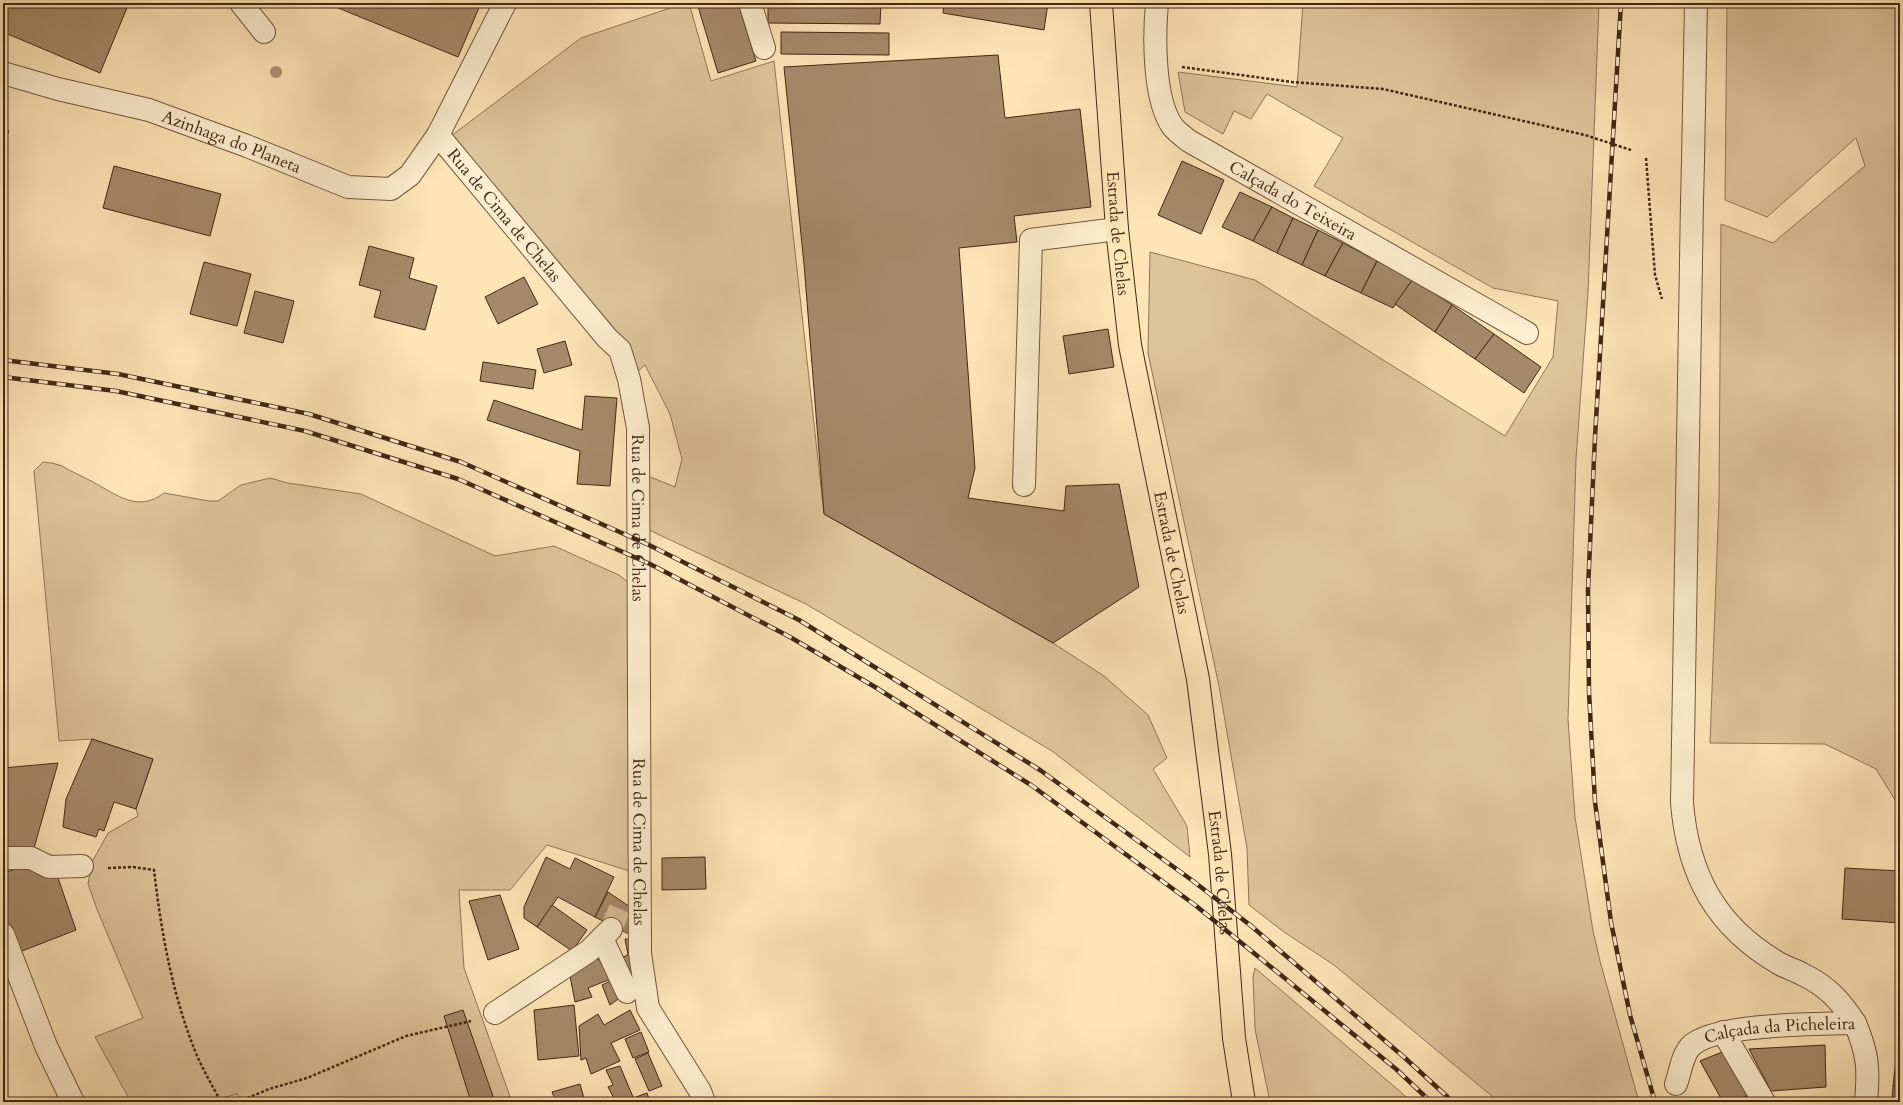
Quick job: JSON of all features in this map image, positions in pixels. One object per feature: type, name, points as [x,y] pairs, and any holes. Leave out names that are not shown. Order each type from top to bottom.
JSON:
[{"type":"main road","name":"Estrada de Chelas","points":[[1101,3],[1117,229],[1130,345],[1198,679],[1220,854],[1234,1038],[1244,1102]]},
{"type":"street","points":[[241,3],[264,32]]},
{"type":"street","name":"Rua de Cima de Chelas","points":[[505,3],[438,135],[608,338],[620,350],[629,379],[638,428],[640,953],[648,1008],[700,1091],[704,1102]]},
{"type":"street","points":[[750,3],[764,48]]},
{"type":"street","name":"Calçada do Teixeira","points":[[1157,3],[1154,42],[1156,63],[1164,109],[1173,127],[1189,141],[1526,333]]},
{"type":"street","points":[[1696,3],[1682,803],[1685,831],[1691,859],[1702,886],[1717,910],[1736,931],[1757,949],[1781,964],[1825,987],[1842,1003],[1855,1023]]},
{"type":"street","name":"Azinhaga do Planeta","points":[[3,73],[58,89],[149,110],[247,146],[348,187],[390,189],[410,175],[438,135]]},
{"type":"street","points":[[1024,485],[1031,240],[1117,229]]},
{"type":"street","points":[[3,858],[31,858],[49,867],[82,866]]},
{"type":"street","points":[[623,900],[639,881]]},
{"type":"street","points":[[495,1013],[589,951],[607,933],[627,992]]},
{"type":"street","points":[[3,934],[46,1046],[73,1102]]},
{"type":"street","name":"Calçada da Picheleira","points":[[1676,1084],[1685,1055],[1690,1047],[1700,1039],[1724,1032],[1772,1026],[1855,1023],[1865,1047],[1868,1067],[1866,1102]]},
{"type":"street","points":[[1724,1032],[1764,1102]]},
{"type":"path","points":[[1156,63],[1292,82],[1383,89],[1585,135],[1631,150]]},
{"type":"path","points":[[1646,158],[1655,275],[1666,313],[1674,318],[1691,320]]},
{"type":"path","points":[[82,866],[100,869],[132,867],[154,870],[159,917],[179,1006],[195,1052],[221,1102]]},
{"type":"path","points":[[238,1102],[269,1089],[307,1078],[406,1036],[456,1025],[495,1013]]},
{"type":"shaded area","points":[[685,3],[689,3],[711,81],[774,61],[824,514],[1053,643],[1104,676],[1148,715],[1167,758],[1153,769],[1187,826],[1190,857],[1052,751],[806,604],[649,530],[648,476],[675,487],[682,459],[670,414],[645,365],[629,379],[443,142],[581,38]]},
{"type":"shaded area","points":[[1303,3],[1599,3],[1588,293],[1576,459],[1568,719],[1575,817],[1593,931],[1639,1102],[1499,1102],[1334,965],[1284,932],[1249,905],[1247,848],[1219,686],[1148,353],[1150,252],[1255,280],[1505,436],[1553,357],[1558,301],[1493,288],[1314,186],[1343,138],[1267,94],[1251,119],[1234,111],[1223,134],[1185,112],[1178,72],[1297,87]]},
{"type":"shaded area","points":[[1727,3],[1900,3],[1900,808],[1876,769],[1825,744],[1710,743],[1719,500],[1721,224],[1773,243],[1865,166],[1856,138],[1767,217],[1725,200]]},
{"type":"shaded area","points":[[43,462],[62,466],[119,496],[136,502],[145,502],[164,493],[209,501],[218,501],[241,485],[270,478],[288,483],[361,494],[495,556],[554,546],[619,575],[638,590],[639,874],[547,845],[510,890],[459,890],[464,968],[512,1102],[241,1102],[237,1094],[206,1102],[131,1102],[95,1037],[143,1018],[98,912],[88,884],[92,862],[108,833],[138,816],[136,809],[153,759],[92,739],[59,741],[34,471]]},
{"type":"shaded area","points":[[1255,968],[1412,1102],[1270,1102],[1255,1029],[1253,977]]},
{"type":"building","points":[[3,3],[129,3],[100,73],[3,32]]},
{"type":"building","points":[[326,3],[481,3],[458,57]]},
{"type":"building","points":[[697,3],[738,3],[756,61],[718,73]]},
{"type":"building","points":[[768,3],[881,3],[880,24],[768,23]]},
{"type":"building","points":[[944,3],[1048,3],[1044,30],[943,13]]},
{"type":"building","points":[[781,32],[889,33],[889,55],[781,54]]},
{"type":"building","points":[[998,55],[1005,118],[1080,109],[1091,207],[1014,216],[1017,242],[959,248],[975,468],[968,498],[1064,511],[1066,486],[1119,484],[1139,587],[1053,643],[824,514],[804,264],[784,67]]},
{"type":"building","points":[[3,129],[9,131],[3,145]]},
{"type":"building","points":[[1182,161],[1224,180],[1201,234],[1158,215]]},
{"type":"building","points":[[114,166],[221,194],[210,236],[103,208]]},
{"type":"building","points":[[1240,192],[1272,207],[1253,241],[1222,227]]},
{"type":"building","points":[[1272,207],[1293,218],[1277,253],[1253,241]]},
{"type":"building","points":[[1293,218],[1318,230],[1302,265],[1277,253]]},
{"type":"building","points":[[1318,230],[1343,243],[1325,276],[1302,265]]},
{"type":"building","points":[[1343,243],[1377,261],[1361,293],[1325,276]]},
{"type":"building","points":[[369,246],[414,258],[409,278],[437,286],[425,330],[374,317],[381,291],[359,285]]},
{"type":"building","points":[[1377,261],[1413,279],[1393,308],[1361,293]]},
{"type":"building","points":[[204,262],[251,274],[237,326],[190,314]]},
{"type":"building","points":[[524,277],[538,304],[498,324],[485,297]]},
{"type":"building","points":[[1413,279],[1452,305],[1435,332],[1395,304]]},
{"type":"building","points":[[255,291],[294,301],[283,343],[244,333]]},
{"type":"building","points":[[1452,305],[1494,334],[1475,359],[1435,332]]},
{"type":"building","points":[[1108,329],[1114,367],[1069,374],[1063,336]]},
{"type":"building","points":[[1494,334],[1541,367],[1524,393],[1475,359]]},
{"type":"building","points":[[565,341],[572,365],[544,373],[537,349]]},
{"type":"building","points":[[483,362],[536,370],[533,389],[480,381]]},
{"type":"building","points":[[585,396],[617,398],[610,486],[577,484],[580,451],[487,420],[494,400],[582,430]]},
{"type":"building","points":[[92,739],[153,759],[136,809],[114,802],[104,831],[99,829],[96,837],[63,827],[66,799]]},
{"type":"building","points":[[58,763],[34,848],[3,849],[3,768]]},
{"type":"building","points":[[546,857],[570,869],[575,858],[614,877],[595,917],[558,897],[537,927],[524,918],[524,907]]},
{"type":"building","points":[[705,857],[706,889],[662,890],[662,858]]},
{"type":"building","points":[[12,866],[22,869],[56,872],[76,930],[17,953],[3,908],[3,873],[13,870]]},
{"type":"building","points":[[1845,868],[1900,871],[1900,923],[1842,919]]},
{"type":"building","points":[[608,892],[636,911],[635,937],[595,917]]},
{"type":"building","points":[[500,895],[519,949],[488,960],[469,901]]},
{"type":"building","points":[[552,905],[587,930],[572,951],[537,927]]},
{"type":"building","points":[[625,939],[635,940],[639,971],[624,973],[621,958],[628,955]]},
{"type":"building","points":[[592,958],[606,962],[613,978],[588,988],[592,997],[575,1002],[570,976]]},
{"type":"building","points":[[614,979],[621,997],[610,1005],[602,985]]},
{"type":"building","points":[[1900,996],[1900,1051],[1897,1051]]},
{"type":"building","points":[[574,1005],[579,1056],[538,1060],[534,1010]]},
{"type":"building","points":[[463,1010],[495,1102],[471,1102],[444,1016]]},
{"type":"building","points":[[630,1010],[640,1030],[611,1043],[620,1061],[591,1074],[586,1058],[581,1060],[579,1026],[598,1014],[604,1025]]},
{"type":"building","points":[[641,1032],[649,1052],[633,1058],[625,1039]]},
{"type":"building","points":[[1825,1045],[1826,1087],[1771,1091],[1749,1049]]},
{"type":"building","points":[[1727,1050],[1747,1096],[1734,1102],[1723,1102],[1700,1061]]},
{"type":"building","points":[[1897,1051],[1900,1051],[1900,1086],[1893,1086]]},
{"type":"building","points":[[648,1053],[662,1086],[649,1091],[635,1059]]},
{"type":"building","points":[[620,1066],[633,1097],[616,1102],[608,1087],[613,1085],[606,1070]]},
{"type":"building","points":[[580,1084],[585,1102],[556,1102],[552,1092]]},
{"type":"building","points":[[1893,1086],[1900,1086],[1900,1102],[1892,1102]]},
{"type":"building","points":[[647,1093],[650,1102],[637,1102],[636,1097]]},
{"type":"building","points":[[1747,1096],[1750,1102],[1734,1102]]},
{"type":"building","points":[[608,1097],[610,1102],[596,1102]]},
{"type":"building","points":[[1828,1099],[1828,1102],[1779,1101]]},
{"type":"tunnel","points":[[611,929],[623,901]]},
{"type":"railway","points":[[1621,3],[1595,437],[1588,589],[1589,692],[1595,802],[1611,922],[1630,1015],[1655,1102]]},
{"type":"railway","points":[[3,360],[118,374],[309,414],[461,462],[649,545],[799,620],[1040,770],[1193,881],[1250,925],[1405,1058],[1453,1102]]},
{"type":"railway","points":[[3,377],[116,391],[305,431],[458,479],[650,564],[790,637],[875,687],[1031,785],[1195,905],[1396,1069],[1431,1102]]}]
